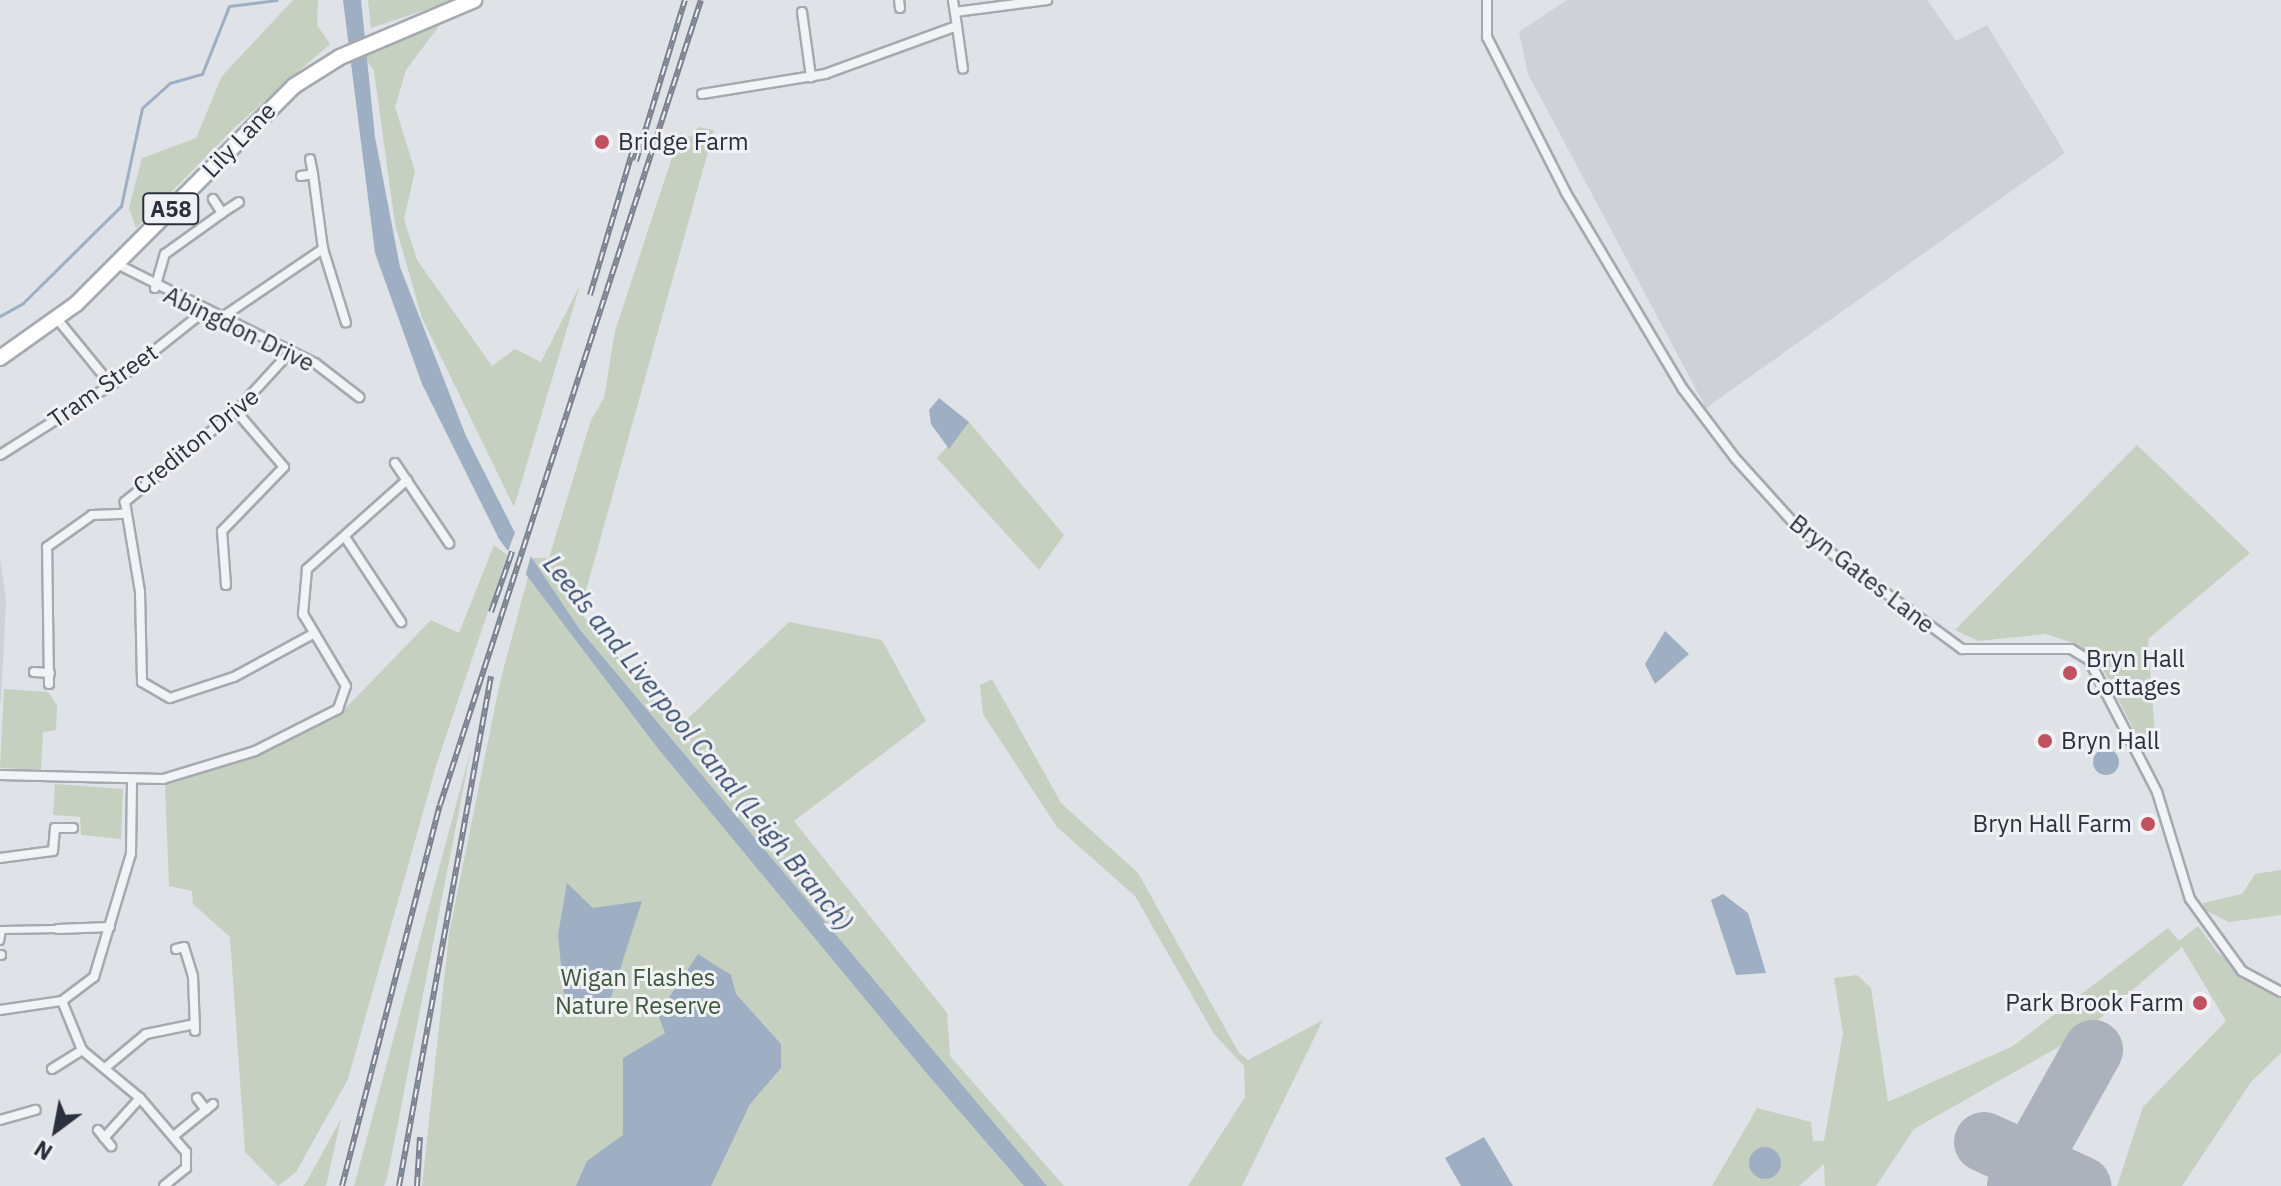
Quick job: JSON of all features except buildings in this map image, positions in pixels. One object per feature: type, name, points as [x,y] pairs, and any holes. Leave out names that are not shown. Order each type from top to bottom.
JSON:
[{"type":"main road","name":"Lily Lane","points":[[0,358],[58,320],[278,101],[340,57],[474,0]]},
{"type":"street","points":[[953,0],[963,69]]},
{"type":"street","points":[[955,12],[1047,0]]},
{"type":"street","name":"Bryn Gates Lane","points":[[1487,0],[1487,37],[1566,193],[1683,389],[1735,458],[1800,530],[1962,649],[2071,649],[2089,660],[2157,792],[2190,899],[2242,971],[2281,992]]},
{"type":"street","points":[[802,12],[811,77]]},
{"type":"street","points":[[702,94],[713,88],[811,77],[957,26]]},
{"type":"street","points":[[310,159],[323,249],[346,323]]},
{"type":"street","points":[[301,176],[313,174]]},
{"type":"street","points":[[213,199],[222,213]]},
{"type":"street","points":[[155,288],[165,254],[239,202]]},
{"type":"street","points":[[218,320],[323,249]]},
{"type":"street","name":"Abingdon Drive","points":[[117,264],[155,288],[218,320],[291,351],[359,397]]},
{"type":"street","name":"Tram Street","points":[[0,455],[111,385],[203,312]]},
{"type":"street","points":[[58,320],[111,385]]},
{"type":"street","name":"Crediton Drive","points":[[291,351],[236,411],[130,492],[125,514],[140,592],[140,673],[148,692],[170,698],[234,677],[313,634]]},
{"type":"street","points":[[226,585],[222,531],[284,467],[236,411]]},
{"type":"street","points":[[395,463],[449,543]]},
{"type":"street","points":[[0,775],[132,781],[255,751],[338,709],[346,686],[303,614],[307,569],[407,480]]},
{"type":"street","points":[[49,684],[47,547],[92,515],[125,514]]},
{"type":"street","points":[[345,537],[401,622]]},
{"type":"street","points":[[34,672],[50,673]]},
{"type":"street","points":[[0,1010],[62,1001],[94,977],[131,854],[132,781]]},
{"type":"street","points":[[0,858],[53,851],[55,828],[73,828]]},
{"type":"street","points":[[0,941],[2,930],[110,927]]},
{"type":"street","points":[[105,1068],[146,1034],[195,1028],[193,976],[184,947],[176,949]]},
{"type":"street","points":[[62,1001],[82,1050],[140,1098],[175,1135],[186,1168],[164,1186]]},
{"type":"street","points":[[52,1069],[82,1050]]},
{"type":"street","points":[[111,1146],[101,1134],[140,1098]]},
{"type":"street","points":[[175,1135],[209,1107],[197,1098]]},
{"type":"street","points":[[0,1120],[36,1110]]},
{"type":"shaded area","points":[[1567,0],[1927,0],[1956,41],[1987,25],[2065,153],[1706,408],[1528,74],[1519,32]]},
{"type":"shaded area","points":[[0,559],[6,600],[1,702],[0,702]]},
{"type":"green space","points":[[293,0],[318,0],[317,25],[330,44],[236,126],[136,228],[129,208],[142,158],[196,138],[222,76]]},
{"type":"green space","points":[[368,0],[455,0],[371,28]]},
{"type":"green space","points":[[442,22],[406,70],[395,107],[415,171],[404,219],[417,260],[492,366],[515,349],[541,362],[580,285],[514,507],[422,318],[395,224],[374,71],[364,56]]},
{"type":"green space","name":"Wigan Flashes Nature Reserve","points":[[698,127],[714,130],[580,612],[678,728],[789,622],[882,640],[926,721],[794,821],[947,1013],[950,1056],[1064,1186],[422,1186],[449,934],[500,682],[533,558],[549,558],[591,420],[604,398],[615,331],[680,133],[691,137]]},
{"type":"green space","points":[[969,422],[1064,535],[1039,570],[937,458]]},
{"type":"green space","points":[[2137,445],[2250,553],[2148,639],[2155,736],[2140,742],[2103,669],[2074,643],[2045,634],[1978,641],[1955,630]]},
{"type":"green space","points":[[494,545],[507,555],[436,766],[348,1079],[296,1172],[278,1186],[245,1152],[230,937],[193,904],[192,891],[169,886],[165,784],[254,757],[336,718],[431,620],[459,633]]},
{"type":"green space","points":[[992,679],[1061,803],[1138,873],[1239,1053],[1248,1060],[1323,1020],[1242,1186],[1188,1186],[1245,1097],[1244,1066],[1214,1034],[1135,896],[1057,827],[983,714],[980,685]]},
{"type":"green space","points":[[4,689],[48,692],[57,705],[56,730],[43,732],[41,770],[0,768]]},
{"type":"green space","points":[[471,749],[387,1179],[384,1186],[354,1186]]},
{"type":"green space","points":[[55,784],[123,789],[121,839],[81,835],[80,817],[53,815]]},
{"type":"green space","points":[[2281,870],[2281,915],[2229,922],[2205,910],[2203,903],[2242,894],[2255,874]]},
{"type":"green space","points":[[2198,926],[2218,953],[2281,993],[2281,1053],[2251,1082],[2182,1186],[2117,1186],[2143,1107],[2226,1021],[2182,947],[2083,1033],[1914,1129],[1876,1186],[1825,1186],[1824,1164],[1799,1186],[1712,1186],[1757,1108],[1811,1122],[1813,1141],[1824,1141],[1843,1033],[1834,978],[1857,975],[1871,988],[1888,1102],[2013,1046],[2168,928],[2179,941]]},
{"type":"green space","points":[[341,1119],[326,1186],[303,1186],[307,1181]]},
{"type":"water","name":"Leeds and Liverpool Canal (Leigh Branch)","points":[[343,0],[361,0],[375,137],[400,267],[466,436],[514,531],[580,630],[1047,1186],[1024,1186],[923,1069],[656,746],[499,539],[422,384],[375,253]]},
{"type":"water","points":[[939,398],[969,422],[949,449],[931,424],[929,410]]},
{"type":"water","points":[[1665,631],[1689,654],[1655,684],[1645,664]]},
{"type":"water","points":[[2106,749],[2115,753],[2119,762],[2115,771],[2106,775],[2097,771],[2093,762],[2097,753]]},
{"type":"water","points":[[567,883],[593,908],[642,901],[611,997],[590,1012],[564,994],[558,935]]},
{"type":"water","points":[[1723,894],[1748,913],[1766,973],[1736,975],[1711,900]]},
{"type":"water","points":[[698,954],[731,975],[736,994],[781,1044],[781,1068],[750,1104],[711,1186],[576,1186],[587,1161],[623,1135],[623,1058],[665,1033],[658,1014]]},
{"type":"water","points":[[1484,1137],[1513,1186],[1461,1186],[1445,1158]]},
{"type":"water","points":[[1765,1147],[1776,1152],[1781,1163],[1776,1174],[1765,1179],[1754,1174],[1749,1163],[1754,1152]]},
{"type":"pier","points":[[517,527],[532,552],[525,577],[508,551]]},
{"type":"waterway","points":[[0,316],[23,303],[121,206],[142,108],[170,83],[202,74],[229,6],[277,0]]},
{"type":"runway","points":[[2017,1186],[2093,1050]]},
{"type":"runway","points":[[1984,1142],[2081,1186]]},
{"type":"railway","points":[[636,161],[685,0]]},
{"type":"railway","points":[[342,1186],[440,805],[701,0]]},
{"type":"railway","points":[[590,295],[633,150]]},
{"type":"railway","points":[[491,612],[512,552]]},
{"type":"railway","points":[[399,1186],[491,676]]},
{"type":"railway","points":[[417,1186],[420,1137]]},
{"type":"place","name":"Bridge Farm","points":[[602,142]]},
{"type":"place","name":"Bryn Hall Cottages","points":[[2070,673]]},
{"type":"place","name":"Bryn Hall","points":[[2045,741]]},
{"type":"place","name":"Bryn Hall Farm","points":[[2148,824]]},
{"type":"place","name":"Park Brook Farm","points":[[2200,1003]]}]
